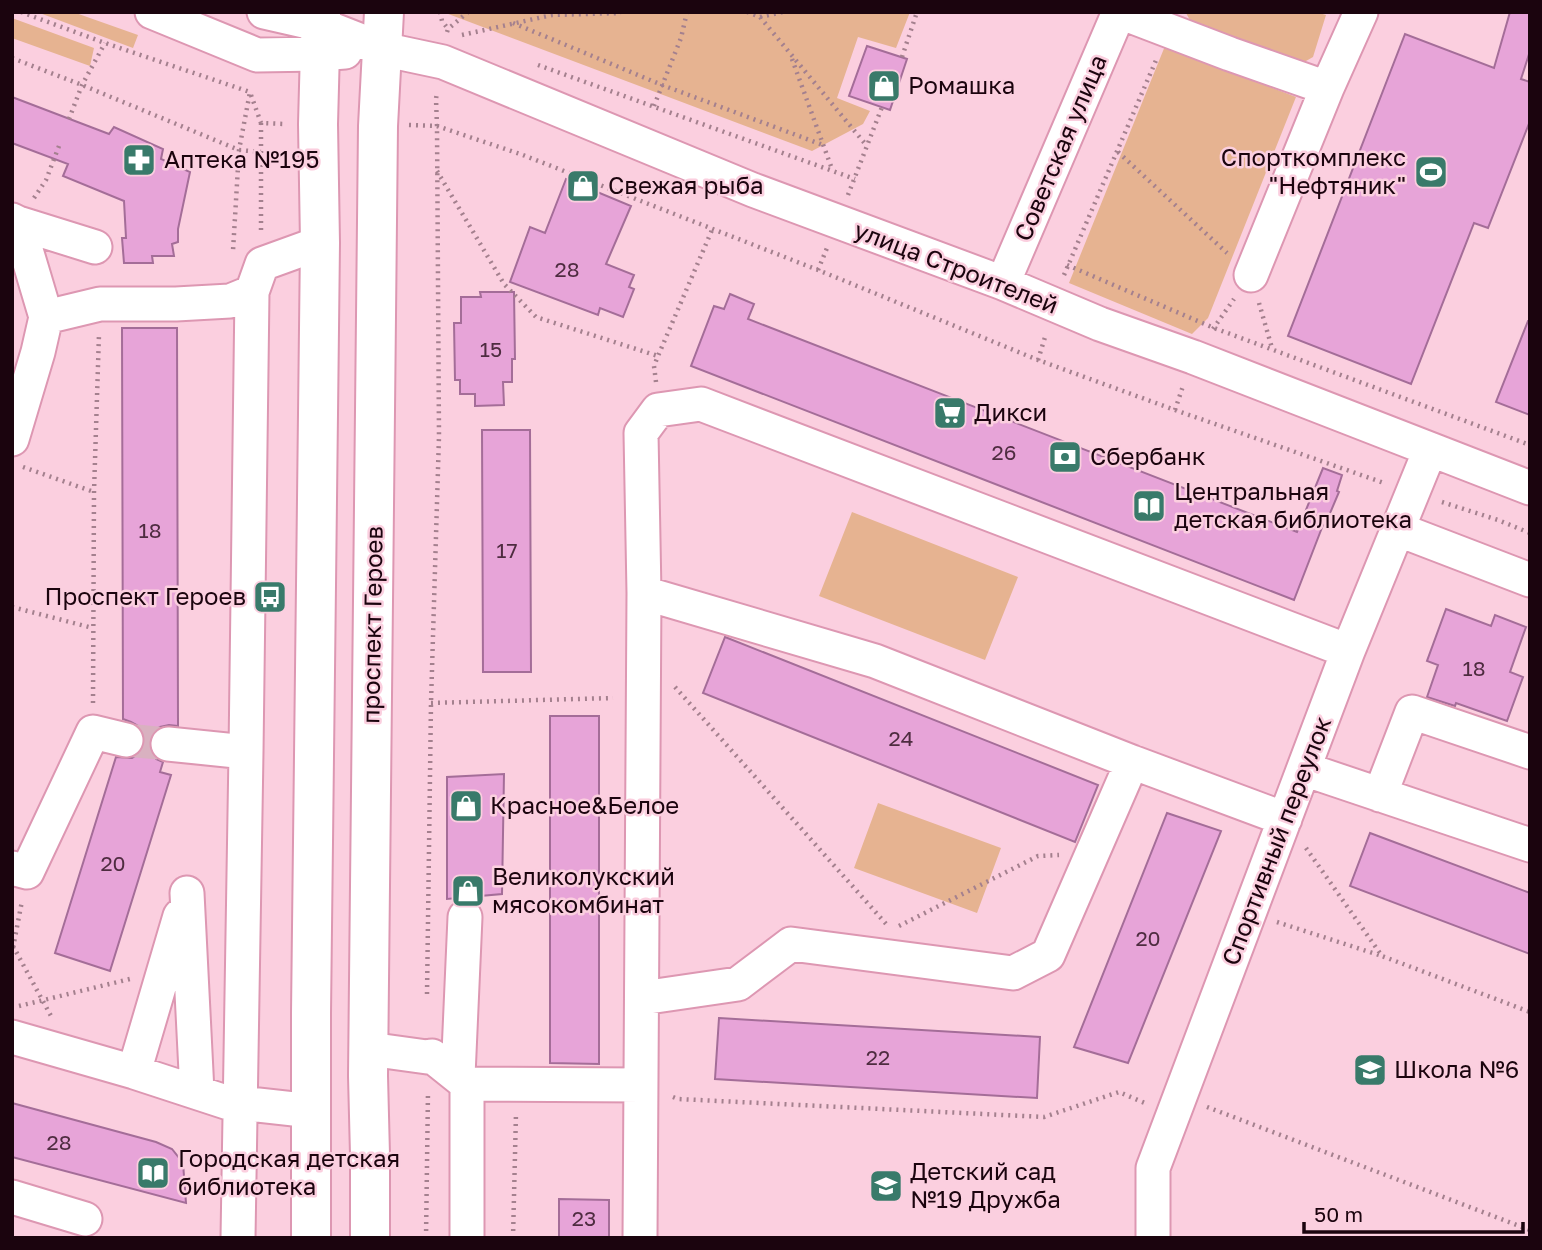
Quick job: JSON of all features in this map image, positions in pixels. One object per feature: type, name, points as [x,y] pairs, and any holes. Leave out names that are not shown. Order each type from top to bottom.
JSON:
[{"type":"main road","points":[[311,1238],[320,30]]},
{"type":"main road","name":"проспект Героев","points":[[370,1238],[369,1049],[378,126],[383,30]]},
{"type":"street","name":"улица Строителей","points":[[152,12],[257,55],[320,30]]},
{"type":"street","name":"улица Строителей","points":[[264,12],[320,30],[383,30],[443,62],[753,190],[1530,488]]},
{"type":"street","points":[[1119,12],[1328,88]]},
{"type":"street","name":"Советская улица","points":[[1003,284],[1119,12]]},
{"type":"street","points":[[1251,275],[1361,12]]},
{"type":"street","points":[[15,221],[95,247]]},
{"type":"street","points":[[12,439],[46,317],[15,221]]},
{"type":"street","points":[[46,317],[100,304],[176,304],[248,286],[320,243]]},
{"type":"street","points":[[238,1238],[246,752],[248,286]]},
{"type":"street","points":[[640,1238],[644,653],[641,432],[658,410],[701,404],[1348,651]]},
{"type":"street","name":"Спортивный переулок","points":[[1153,1238],[1153,1168],[1188,1111],[1250,913],[1348,651],[1430,450]]},
{"type":"street","points":[[1397,529],[1530,580]]},
{"type":"street","points":[[644,593],[875,661],[1285,819]]},
{"type":"street","points":[[1380,795],[1412,712],[1530,752]]},
{"type":"street","points":[[12,868],[27,872],[93,732],[126,740]]},
{"type":"street","points":[[168,744],[246,752]]},
{"type":"street","points":[[642,998],[738,984],[791,944],[1013,973],[1048,955],[1132,762]]},
{"type":"street","points":[[1304,769],[1530,845]]},
{"type":"street","points":[[134,1072],[187,893],[197,1092]]},
{"type":"street","points":[[466,917],[463,1080],[467,1238]]},
{"type":"street","points":[[12,1037],[134,1072],[240,1107],[258,1105],[312,1111]]},
{"type":"street","points":[[369,1049],[432,1056],[463,1080],[516,1084],[641,1085]]},
{"type":"street","points":[[12,1197],[85,1219]]},
{"type":"path","points":[[21,12],[250,92],[239,150],[248,286]]},
{"type":"path","points":[[440,12],[448,29],[471,40]]},
{"type":"path","points":[[448,29],[468,12]]},
{"type":"path","points":[[654,106],[681,38],[687,12]]},
{"type":"path","points":[[747,12],[760,17],[867,146]]},
{"type":"path","points":[[760,17],[783,12]]},
{"type":"path","points":[[902,57],[917,12]]},
{"type":"path","points":[[458,36],[552,15],[621,13]]},
{"type":"path","points":[[513,23],[663,85],[823,145]]},
{"type":"path","points":[[1038,360],[1067,265],[1169,31]]},
{"type":"path","points":[[69,119],[82,85],[105,43]]},
{"type":"path","points":[[791,55],[832,170]]},
{"type":"path","points":[[12,58],[239,150],[261,152]]},
{"type":"path","points":[[536,64],[855,179]]},
{"type":"path","points":[[818,270],[882,107]]},
{"type":"path","points":[[248,286],[261,152],[261,123]]},
{"type":"path","points":[[427,1002],[439,436],[437,125],[523,155],[818,270],[1038,360],[1175,411],[1530,533]]},
{"type":"path","points":[[15,221],[46,180],[59,146]]},
{"type":"path","points":[[1117,152],[1251,275],[1273,349]]},
{"type":"path","points":[[437,170],[504,284],[536,317],[658,356]]},
{"type":"path","points":[[658,410],[654,366],[712,230]]},
{"type":"path","points":[[1067,265],[1214,328],[1530,445]]},
{"type":"path","points":[[93,732],[94,492],[100,304]]},
{"type":"path","points":[[12,463],[94,492]]},
{"type":"path","points":[[12,607],[93,628]]},
{"type":"path","points":[[644,653],[892,930],[1038,856],[1093,852]]},
{"type":"path","points":[[432,702],[643,697]]},
{"type":"path","points":[[1285,819],[1382,956]]},
{"type":"path","points":[[1250,913],[1382,956],[1530,1012]]},
{"type":"path","points":[[13,946],[72,1054]]},
{"type":"path","points":[[12,1008],[141,976]]},
{"type":"path","points":[[426,1238],[427,1056]]},
{"type":"path","points":[[513,1238],[516,1084]]},
{"type":"path","points":[[641,1085],[678,1099],[1044,1117],[1119,1092],[1188,1111],[1530,1230]]},
{"type":"shaded area","points":[[37,12],[73,12],[138,35],[133,48]]},
{"type":"shaded area","points":[[443,12],[910,12],[896,48],[858,37],[837,98],[870,111],[863,124],[812,151]]},
{"type":"shaded area","points":[[1316,12],[1326,15],[1313,57],[1295,62],[1191,22],[1186,13]]},
{"type":"shaded area","points":[[12,18],[94,48],[90,66],[12,38]]},
{"type":"shaded area","points":[[1165,46],[1296,97],[1208,318],[1192,334],[1069,283]]},
{"type":"shaded area","points":[[852,512],[1018,577],[985,660],[819,596]]},
{"type":"shaded area","points":[[878,803],[1001,848],[977,913],[854,868]]},
{"type":"building","name":"Спорткомплекс \"Нефтяник\"","points":[[1510,12],[1530,12],[1530,51],[1521,79],[1530,82],[1530,121],[1488,228],[1474,223],[1411,384],[1288,336],[1405,34],[1494,68]]},
{"type":"building","points":[[867,46],[907,59],[890,110],[849,96]]},
{"type":"building","points":[[12,97],[109,134],[114,127],[163,149],[161,159],[190,172],[178,229],[178,242],[172,244],[174,256],[152,256],[153,263],[124,263],[124,201],[63,176],[68,164],[12,143]]},
{"type":"building","points":[[566,179],[631,206],[606,264],[634,275],[629,287],[634,289],[623,317],[600,308],[598,315],[510,282],[530,227],[545,233]]},
{"type":"building","points":[[480,292],[514,292],[515,359],[512,359],[512,382],[503,382],[504,405],[475,406],[475,394],[460,394],[460,380],[455,380],[454,323],[461,323],[461,297],[481,297]]},
{"type":"building","points":[[730,294],[754,304],[748,319],[1297,532],[1323,468],[1342,475],[1337,491],[1339,492],[1294,600],[691,366],[714,306],[724,309]]},
{"type":"building","points":[[1530,321],[1530,415],[1496,402]]},
{"type":"building","points":[[122,328],[177,328],[178,726],[160,727],[153,732],[149,741],[151,752],[156,759],[163,762],[160,772],[171,775],[110,971],[55,953],[116,757],[132,758],[140,753],[145,744],[140,727],[123,719]]},
{"type":"building","points":[[482,430],[530,430],[531,672],[483,672]]},
{"type":"building","points":[[1446,609],[1491,626],[1495,615],[1526,627],[1510,672],[1523,677],[1507,721],[1456,703],[1455,706],[1427,697],[1438,665],[1427,661]]},
{"type":"building","points":[[725,637],[1098,785],[1075,842],[703,693]]},
{"type":"building","points":[[550,716],[599,716],[599,1064],[550,1063]]},
{"type":"building","points":[[504,774],[502,894],[447,899],[447,777]]},
{"type":"building","points":[[1167,813],[1221,831],[1128,1063],[1074,1047]]},
{"type":"building","points":[[1370,833],[1530,893],[1530,954],[1350,886]]},
{"type":"building","points":[[719,1018],[1040,1037],[1037,1098],[715,1079]]},
{"type":"building","points":[[12,1103],[156,1142],[172,1149],[183,1163],[186,1203],[12,1157]]},
{"type":"building","points":[[559,1199],[609,1200],[609,1238],[559,1238]]},
{"type":"tunnel","points":[[126,740],[168,744]]},
{"type":"place","name":"Ромашка","points":[[884,86]]},
{"type":"place","name":"Аптека №195","points":[[139,160]]},
{"type":"place","name":"Спорткомплекс \"Нефтяник\"","points":[[1431,172]]},
{"type":"place","name":"Свежая рыба","points":[[583,186]]},
{"type":"place","name":"Дикси","points":[[950,413]]},
{"type":"place","name":"Сбербанк","points":[[1065,457]]},
{"type":"place","name":"Центральная детская библиотека","points":[[1149,506]]},
{"type":"place","name":"Проспект Героев","points":[[270,597]]},
{"type":"place","name":"Красное&Белое","points":[[466,806]]},
{"type":"place","name":"Великолукский мясокомбинат","points":[[468,891]]},
{"type":"place","name":"Школа №6","points":[[1370,1070]]},
{"type":"place","name":"Городская детская библиотека","points":[[153,1173]]},
{"type":"place","name":"Детский сад №19 Дружба","points":[[886,1186]]}]
